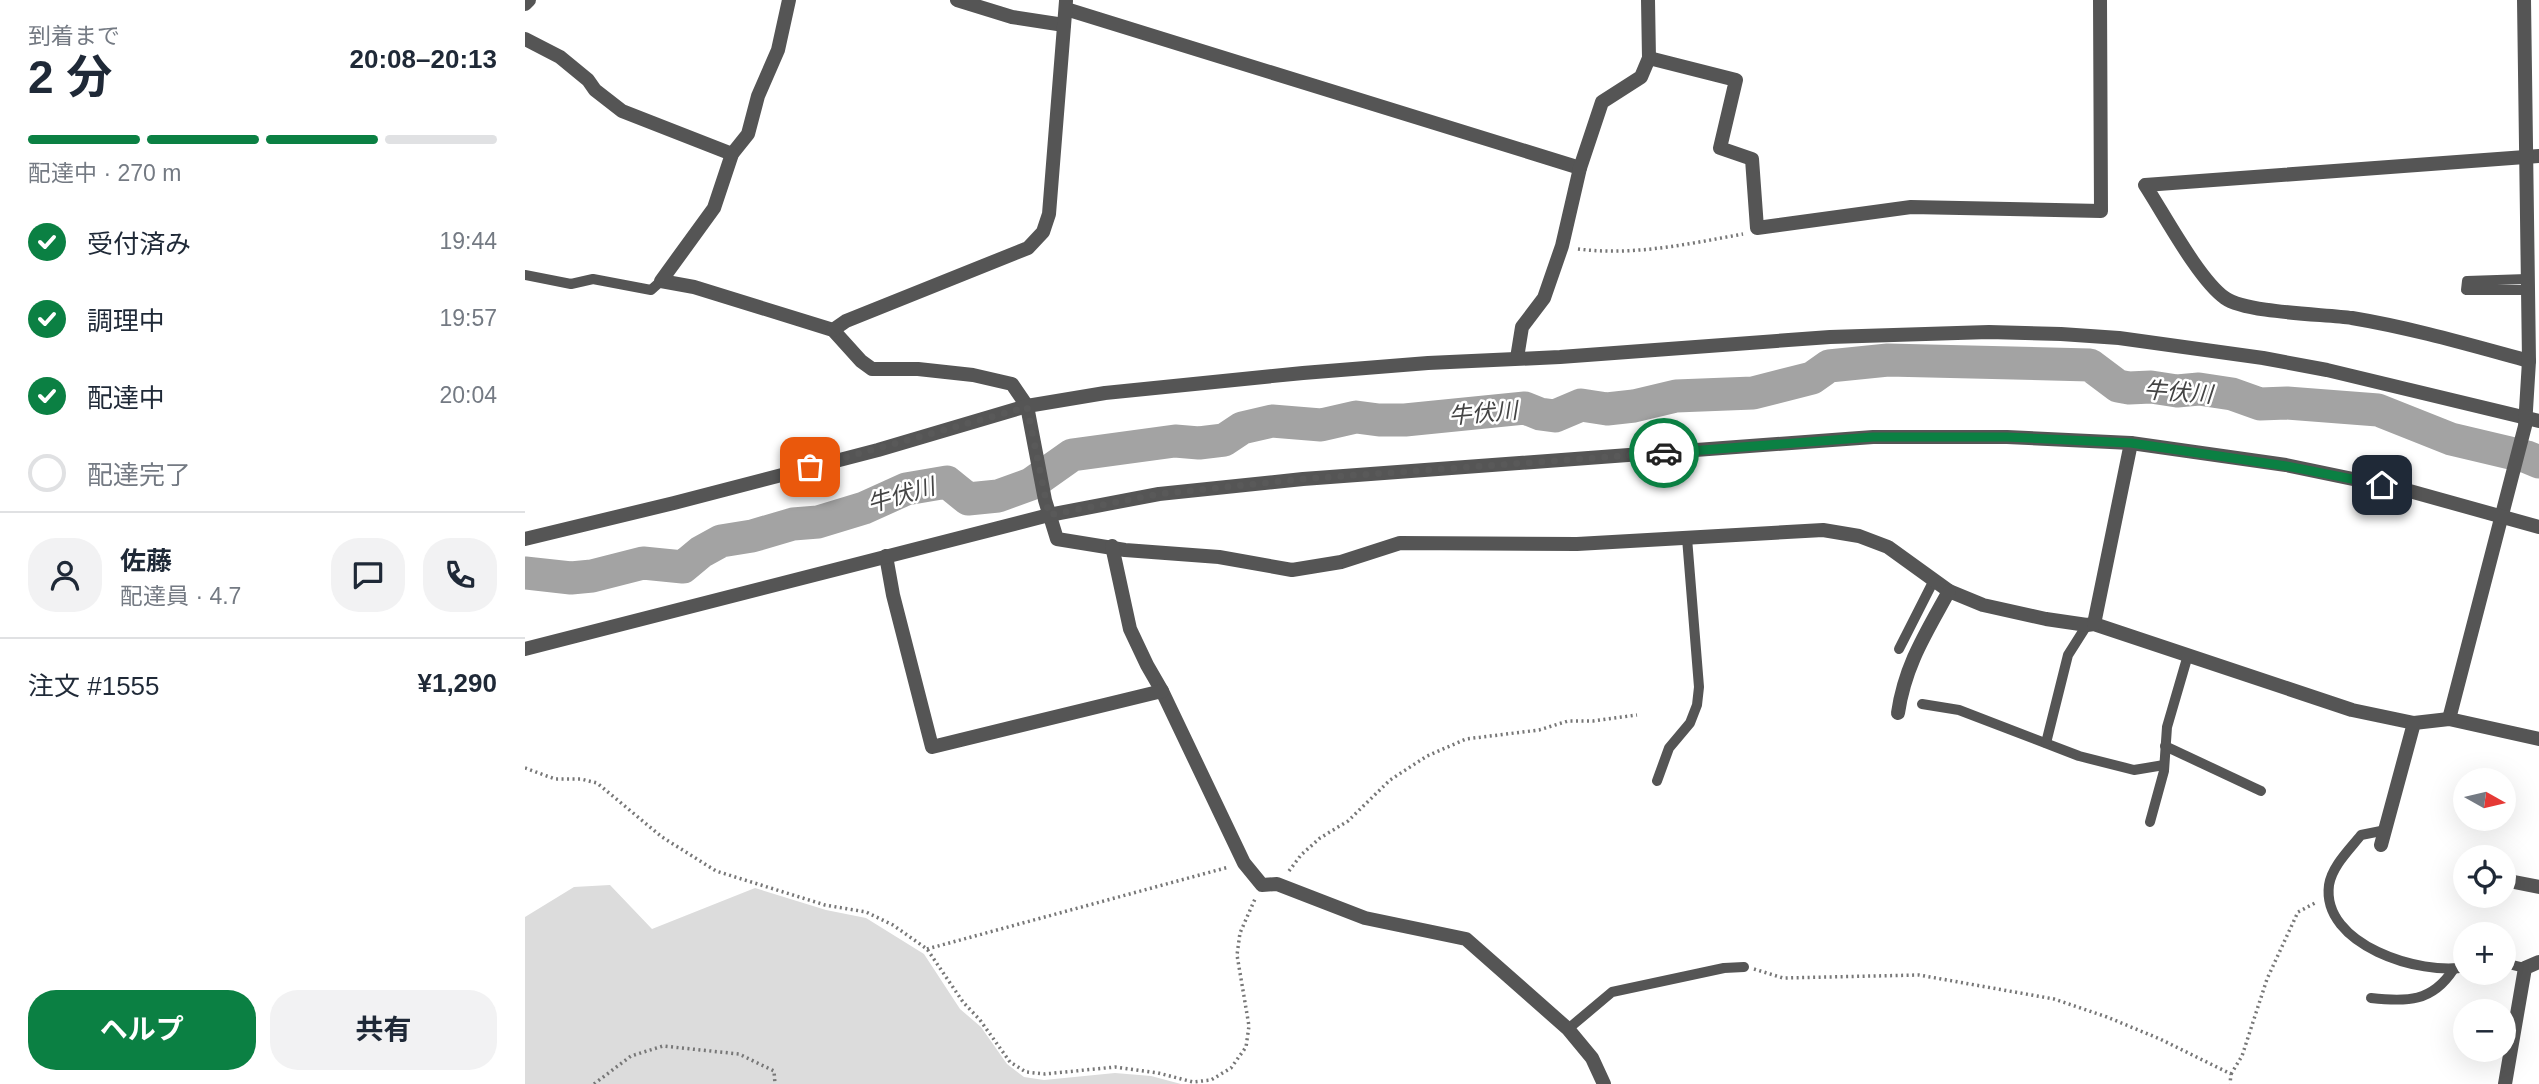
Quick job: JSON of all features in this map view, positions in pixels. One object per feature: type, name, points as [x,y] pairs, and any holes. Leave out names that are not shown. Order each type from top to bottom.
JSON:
[{"type":"street","points":[[525,4],[529,0]]},
{"type":"street","points":[[789,0],[778,50],[758,96],[748,134],[731,154],[714,208],[661,281],[694,287],[833,330],[861,361],[872,369],[918,369],[974,375],[1013,384],[1027,407],[1047,508],[1057,539],[1125,550],[1219,556],[1292,570],[1341,562],[1400,543],[1577,544],[1823,530],[1859,536],[1888,547],[1949,591],[1983,605],[2046,619],[2090,625],[2352,710],[2414,723],[2449,719],[2539,739]]},
{"type":"street","points":[[957,0],[1012,17],[1064,25]]},
{"type":"street","points":[[1517,358],[1523,327],[1544,299],[1562,246],[1580,169],[1602,103],[1641,77],[1649,58],[1648,0]]},
{"type":"street","points":[[1649,58],[1736,80],[1720,148],[1752,159],[1757,228],[1911,207],[2101,211],[2100,0]]},
{"type":"street","points":[[2449,719],[2502,510],[2530,422],[2527,284],[2532,156],[2524,0]]},
{"type":"street","points":[[833,330],[846,321],[1028,248],[1043,232],[1049,214],[1066,5],[1580,169]]},
{"type":"street","points":[[525,39],[560,57],[622,111],[731,154]]},
{"type":"street","points":[[2529,362],[2430,333],[2351,318],[2246,306],[2228,301],[2217,292],[2199,268],[2145,185],[2532,156]]},
{"type":"street","points":[[525,539],[878,450],[1027,407],[1105,393],[1303,373],[1830,337],[1989,332],[2119,338],[2263,358],[2327,370],[2530,422]]},
{"type":"street","points":[[525,649],[886,556],[1047,508],[1303,479],[1873,437],[2007,437],[2131,443],[2286,466],[2406,490],[2502,510],[2539,527]]},
{"type":"street","points":[[2090,625],[2131,443]]},
{"type":"street","points":[[1112,547],[1131,629],[1244,863],[1269,884],[1365,918],[1466,939],[1569,1028],[1592,1058],[1604,1084]]},
{"type":"street","points":[[886,556],[893,595],[932,747],[1163,691]]},
{"type":"street","points":[[1898,713],[1910,663],[1949,591]]},
{"type":"street","points":[[2381,845],[2414,723]]},
{"type":"street","points":[[2516,882],[2539,887]]},
{"type":"street","points":[[2505,1084],[2525,968],[2539,962]]},
{"type":"lane","points":[[525,275],[571,284],[593,279],[651,290],[661,281]]},
{"type":"lane","points":[[2467,281],[2527,284],[2466,290],[2467,281]]},
{"type":"lane","points":[[1657,781],[1669,748],[1690,723],[1697,705],[1699,687],[1687,538]]},
{"type":"lane","points":[[1899,649],[1934,580]]},
{"type":"lane","points":[[2046,743],[2068,655],[2090,625]]},
{"type":"lane","points":[[2150,822],[2164,765],[2167,727],[2188,655]]},
{"type":"lane","points":[[1922,704],[1959,710],[2078,756],[2134,770],[2164,765]]},
{"type":"lane","points":[[2165,747],[2261,790]]},
{"type":"lane","points":[[2371,998],[2389,1000],[2426,996],[2442,986],[2453,970],[2386,956],[2360,943],[2343,929],[2335,916],[2329,885],[2334,870],[2361,835],[2386,830]]},
{"type":"lane","points":[[2516,966],[2525,968]]},
{"type":"lane","points":[[1569,1028],[1612,992],[1724,968],[1744,967]]},
{"type":"path","points":[[1562,246],[1598,251],[1648,251],[1753,232],[1757,228]]},
{"type":"path","points":[[525,768],[555,779],[581,779],[597,783],[662,837],[716,871],[825,905],[866,912],[893,925],[927,949],[1010,1062],[1026,1072],[1045,1074],[1115,1067],[1158,1073],[1193,1082],[1211,1080],[1231,1068],[1246,1047],[1249,1026],[1237,955],[1240,933],[1269,884],[1291,869],[1301,855],[1320,838],[1348,821],[1390,780],[1427,755],[1466,739],[1539,730],[1568,721],[1593,721],[1637,715]]},
{"type":"path","points":[[927,949],[1244,863]]},
{"type":"path","points":[[2230,1084],[2231,1074],[2242,1056],[2267,979],[2298,912],[2319,901],[2330,900]]},
{"type":"path","points":[[1744,967],[1783,978],[1919,975],[2054,999],[2160,1039],[2231,1074]]},
{"type":"path","points":[[594,1084],[631,1056],[663,1046],[739,1054],[774,1071],[775,1084]]},
{"type":"shaded area","points":[[610,885],[652,929],[755,888],[826,910],[866,918],[924,954],[960,1009],[981,1027],[1007,1064],[1024,1077],[1044,1080],[1115,1073],[1151,1076],[1181,1084],[525,1084],[525,917],[574,887]]},
{"type":"waterway","name":"牛伏川","points":[[525,573],[571,578],[592,576],[643,563],[683,567],[701,552],[721,541],[752,536],[793,524],[818,522],[864,508],[906,489],[947,482],[968,499],[998,496],[1031,484],[1072,455],[1175,441],[1199,443],[1224,440],[1242,428],[1272,421],[1321,425],[1356,417],[1405,420],[1525,408],[1555,416],[1581,405],[1607,409],[1676,396],[1753,393],[1812,378],[1829,366],[1888,360],[2090,365],[2118,386],[2129,388],[2151,387],[2177,391],[2199,389],[2232,394],[2260,404],[2287,403],[2378,410],[2451,439],[2539,462]]},
{"type":"way so far","points":[[810,467],[1027,407],[1049,515],[1159,494],[1303,479],[1664,453]]},
{"type":"route","points":[[1664,453],[1873,437],[2007,437],[2131,443],[2286,466],[2382,485]]}]
